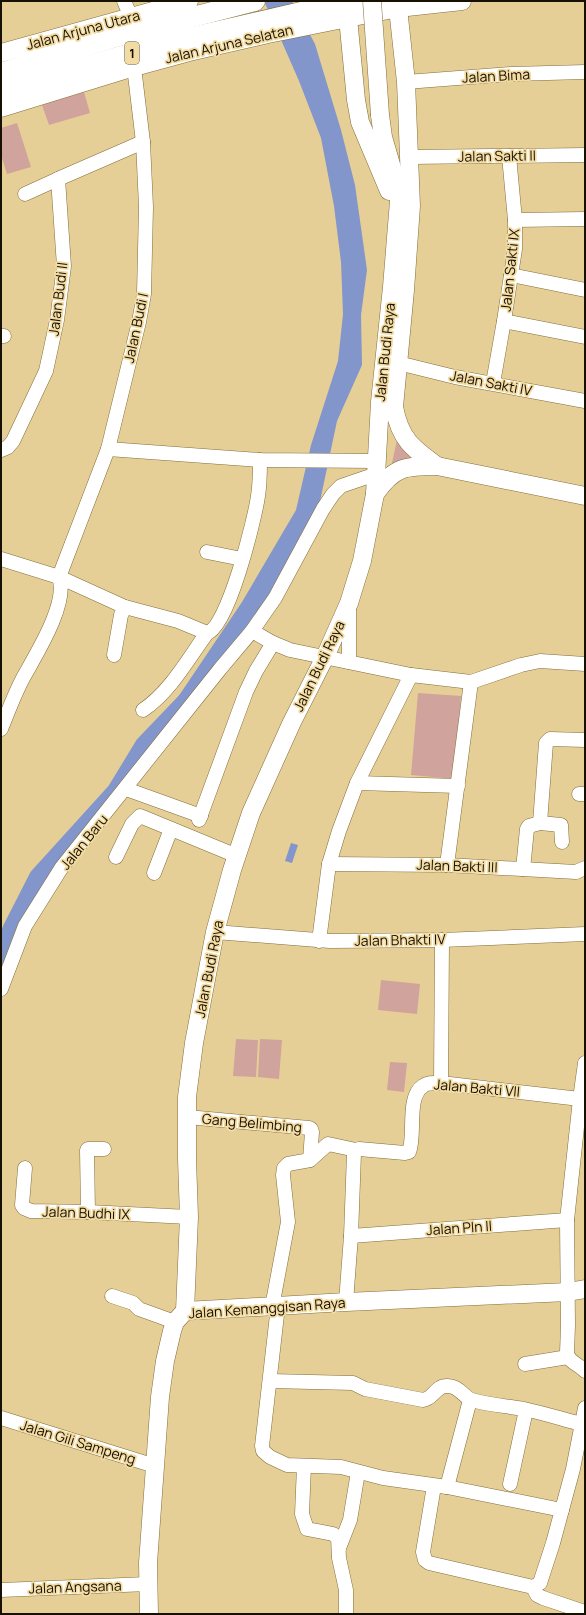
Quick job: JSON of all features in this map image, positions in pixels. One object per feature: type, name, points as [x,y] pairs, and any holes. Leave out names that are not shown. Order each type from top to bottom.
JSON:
[{"type":"highway","name":"1","points":[[1,92],[158,45],[312,18],[364,1]]},
{"type":"highway","name":"1","points":[[1,73],[119,36],[250,2]]},
{"type":"main road","name":"Jalan Arjuna Utara","points":[[1,53],[127,9],[189,1]]},
{"type":"main road","points":[[372,1],[382,137],[398,191],[405,208]]},
{"type":"main road","points":[[312,18],[348,18],[398,8],[462,1]]},
{"type":"main road","name":"Jalan Budi Raya","points":[[398,8],[406,82],[410,157],[405,208],[398,363],[394,407],[396,421],[400,432],[414,448],[437,466]]},
{"type":"main road","name":"Jalan Budi Raya","points":[[180,1316],[189,1217],[186,1117],[189,1078],[194,1043],[215,932],[251,813],[292,722],[325,657],[349,603],[362,561],[375,494],[380,402],[392,287],[405,208],[368,144],[360,122],[356,100],[348,18]]},
{"type":"main road","name":"Jalan Arjuna Selatan","points":[[1,108],[267,27]]},
{"type":"main road","points":[[375,494],[380,487],[397,471],[417,466],[437,466],[585,496]]},
{"type":"main road","name":"Jalan Kemanggisan Raya","points":[[149,1614],[148,1584],[150,1519],[162,1383],[168,1344],[180,1316],[347,1297],[568,1292],[585,1289]]},
{"type":"street","name":"Jalan Budi I","points":[[59,577],[108,449],[139,322],[144,294],[146,207],[143,142],[134,67]]},
{"type":"street","name":"Jalan Bima","points":[[406,82],[511,74],[585,72]]},
{"type":"street","points":[[25,194],[143,142]]},
{"type":"street","name":"Jalan Sakti II","points":[[410,157],[585,154]]},
{"type":"street","name":"Jalan Sakti IX","points":[[493,383],[515,249],[515,220],[509,156]]},
{"type":"street","name":"Jalan Budi II","points":[[1,450],[8,447],[13,441],[46,371],[57,320],[64,266],[58,179]]},
{"type":"street","points":[[515,220],[585,219]]},
{"type":"street","points":[[511,275],[585,290]]},
{"type":"street","points":[[504,321],[585,337]]},
{"type":"street","name":"Jalan Sakti IV","points":[[398,363],[455,377],[585,401]]},
{"type":"street","points":[[108,449],[260,460],[330,460],[376,468]]},
{"type":"street","points":[[143,710],[150,706],[172,681],[207,633],[213,629],[230,598],[255,514],[261,479],[260,460]]},
{"type":"street","name":"Jalan Baru","points":[[1,989],[25,926],[62,867],[252,631],[275,598],[323,509],[333,494],[341,486],[376,468]]},
{"type":"street","points":[[207,552],[242,560]]},
{"type":"street","points":[[1,559],[59,577],[125,606],[178,621],[207,633]]},
{"type":"street","points":[[1,729],[23,678],[43,643],[55,615],[62,588],[59,577]]},
{"type":"street","points":[[349,603],[349,662]]},
{"type":"street","points":[[114,655],[121,615],[125,606]]},
{"type":"street","points":[[252,631],[273,643],[290,650],[411,674],[471,682],[521,665],[540,661],[585,664]]},
{"type":"street","points":[[126,789],[200,818],[246,692],[256,671],[273,643]]},
{"type":"street","points":[[319,941],[328,864],[339,831],[357,783],[411,674]]},
{"type":"street","points":[[447,865],[471,682]]},
{"type":"street","points":[[540,823],[546,743],[550,739],[585,740]]},
{"type":"street","points":[[357,783],[458,786]]},
{"type":"street","points":[[116,856],[132,824],[140,816],[237,856]]},
{"type":"street","points":[[523,869],[529,826],[540,823],[561,825],[562,842]]},
{"type":"street","points":[[154,873],[171,829]]},
{"type":"street","name":"Jalan Bakti III","points":[[328,864],[447,865],[576,872],[585,868]]},
{"type":"street","name":"Jalan Bhakti IV","points":[[215,932],[319,941],[442,940],[585,934]]},
{"type":"street","points":[[441,1083],[442,940]]},
{"type":"street","points":[[568,1357],[568,1220],[585,1063]]},
{"type":"street","name":"Jalan Bakti VII","points":[[356,1150],[408,1153],[410,1150],[413,1108],[416,1095],[424,1085],[430,1083],[580,1099]]},
{"type":"street","name":"Gang Belimbing","points":[[186,1117],[309,1128],[312,1132],[310,1160]]},
{"type":"street","points":[[347,1297],[354,1153],[356,1150],[328,1144],[310,1160],[288,1164],[284,1168],[283,1175],[288,1222],[275,1306],[270,1380],[262,1446],[263,1451],[270,1457],[288,1464],[341,1467],[382,1478],[440,1486],[562,1510]]},
{"type":"street","points":[[88,1212],[87,1152],[88,1149],[104,1149]]},
{"type":"street","name":"Jalan Budhi IX","points":[[25,1168],[22,1205],[24,1208],[31,1211],[189,1217]]},
{"type":"street","name":"Jalan Pln II","points":[[351,1236],[568,1220]]},
{"type":"street","points":[[112,1296],[133,1303],[139,1309],[180,1316]]},
{"type":"street","points":[[525,1364],[568,1357],[585,1371]]},
{"type":"street","points":[[270,1380],[353,1384],[365,1389],[423,1400],[427,1400],[438,1390],[447,1385],[458,1389],[470,1400],[526,1410],[581,1424]]},
{"type":"street","points":[[470,1400],[440,1486],[423,1552],[425,1560],[429,1563],[534,1587],[540,1583],[542,1578],[562,1510],[573,1469],[585,1408]]},
{"type":"street","points":[[510,1484],[526,1410]]},
{"type":"street","name":"Jalan Gili Sampeng","points":[[1,1420],[155,1466]]},
{"type":"street","points":[[304,1466],[302,1514],[306,1527],[336,1536],[338,1538],[339,1558],[346,1590],[346,1614]]},
{"type":"street","points":[[339,1548],[350,1520],[358,1472]]},
{"type":"street","name":"Jalan Angsana","points":[[1,1590],[148,1584]]},
{"type":"street","points":[[534,1587],[537,1594],[560,1609],[585,1612]]},
{"type":"shaded area","points":[[84,92],[90,113],[49,125],[42,105]]},
{"type":"shaded area","points":[[17,123],[31,167],[7,174],[1,155],[1,128]]},
{"type":"shaded area","points":[[400,426],[423,459],[390,472]]},
{"type":"shaded area","points":[[418,693],[461,696],[454,779],[411,775]]},
{"type":"shaded area","points":[[381,980],[420,984],[417,1014],[378,1010]]},
{"type":"shaded area","points":[[236,1039],[258,1040],[256,1077],[233,1076]]},
{"type":"shaded area","points":[[260,1039],[282,1040],[279,1079],[258,1077]]},
{"type":"shaded area","points":[[390,1062],[407,1063],[404,1092],[387,1090]]},
{"type":"water","points":[[264,1],[292,1],[315,44],[341,130],[355,185],[367,270],[361,315],[362,365],[337,421],[319,506],[268,607],[196,699],[178,697],[242,602],[296,510],[311,445],[338,361],[343,314],[341,262],[334,206],[321,138],[299,81]]},
{"type":"water","points":[[291,843],[298,845],[292,863],[285,861]]},
{"type":"waterway","points":[[1,955],[12,928],[38,877],[116,791],[144,745],[195,690]]}]
